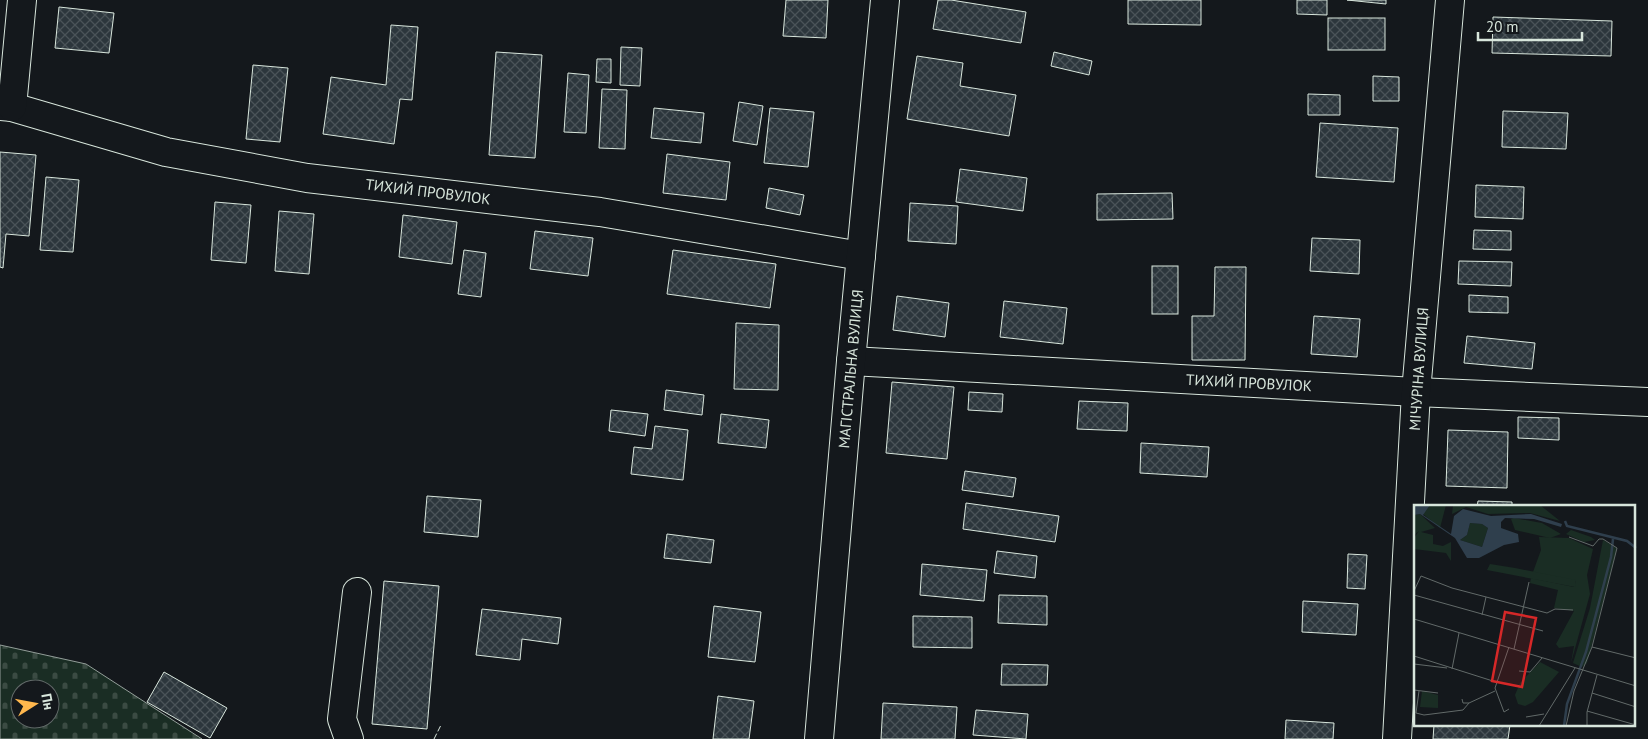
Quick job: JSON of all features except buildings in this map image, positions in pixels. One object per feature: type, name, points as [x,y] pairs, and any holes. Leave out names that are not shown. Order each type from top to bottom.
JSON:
[{"type":"street","points":[[6,107],[22,0]]},
{"type":"street","name":"МАГІСТРАЛЬНА ВУЛИЦЯ","points":[[819,739],[851,361],[885,0]]},
{"type":"street","name":"МІЧУРІНА ВУЛИЦЯ","points":[[1397,739],[1416,392],[1450,0]]},
{"type":"street","name":"ТИХИЙ ПРОВУЛОК","points":[[6,107],[166,152],[307,178],[600,212],[861,256]]},
{"type":"street","name":"ТИХИЙ ПРОВУЛОК","points":[[851,361],[1416,392],[1648,402]]},
{"type":"street","points":[[349,739],[342,719],[357,592]]},
{"type":"green space","points":[[0,645],[86,664],[202,739],[0,739]]},
{"type":"fence","points":[[434,739],[441,725]]}]
